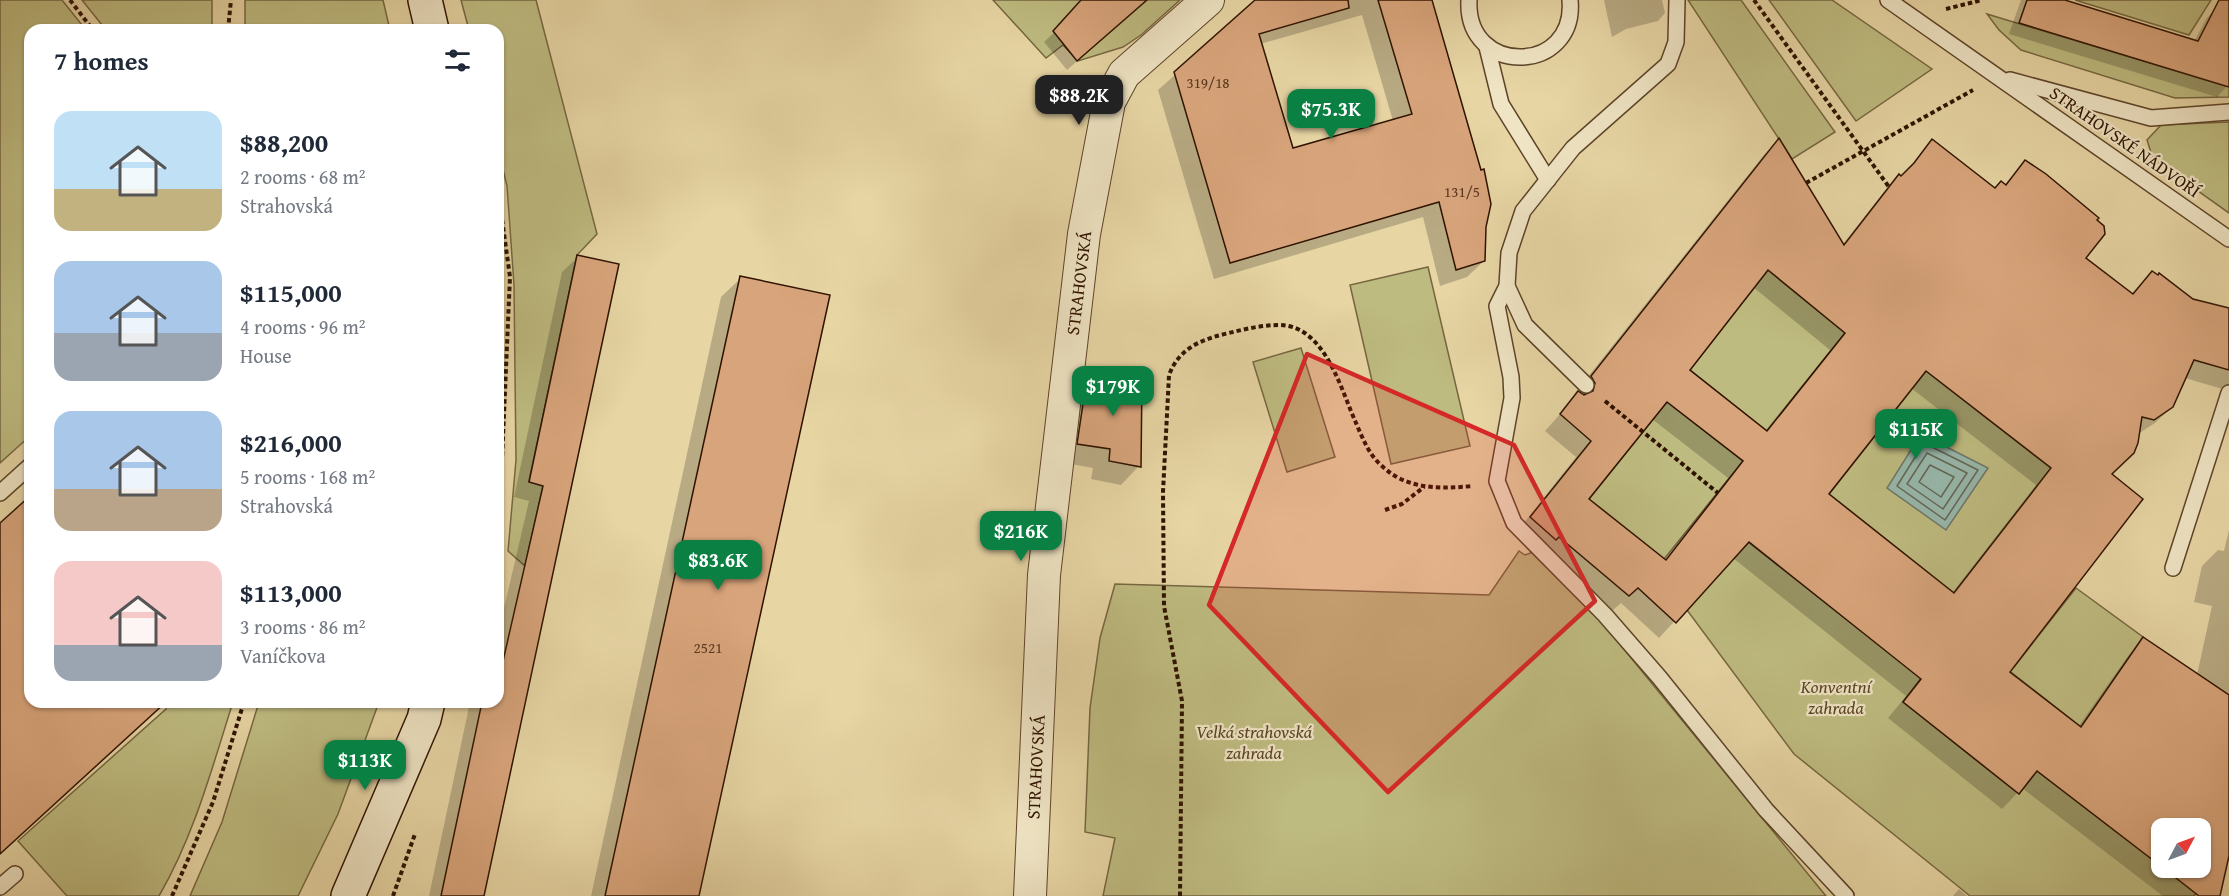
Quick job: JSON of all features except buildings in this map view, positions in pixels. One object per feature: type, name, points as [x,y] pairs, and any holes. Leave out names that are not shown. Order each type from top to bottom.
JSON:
[{"type":"main road","points":[[425,0],[431,24]]},
{"type":"main road","points":[[348,896],[424,719],[427,708]]},
{"type":"street","name":"STRAHOVSKÁ","points":[[1030,896],[1044,575],[1084,234],[1108,102],[1124,74],[1208,0]]},
{"type":"lane","points":[[1469,0],[1471,24],[1487,47],[1501,104],[1548,180]]},
{"type":"lane","points":[[1487,47],[1513,58],[1540,54],[1562,36],[1568,24],[1570,0]]},
{"type":"lane","points":[[1677,0],[1676,42],[1668,64],[1573,148],[1522,211],[1509,253],[1507,286],[1497,306],[1511,377],[1512,398],[1497,480],[1514,523],[1605,615],[1766,810],[1846,896]]},
{"type":"lane","name":"STRAHOVSKÉ NÁDVOŘÍ","points":[[1888,0],[2229,239]]},
{"type":"lane","name":"STRAHOVSKÉ NÁDVOŘÍ","points":[[1999,76],[2151,117],[2229,112]]},
{"type":"lane","points":[[1507,286],[1525,325],[1586,386]]},
{"type":"lane","points":[[2173,568],[2229,393]]},
{"type":"lane","points":[[0,493],[24,471]]},
{"type":"lane","points":[[0,887],[15,874]]},
{"type":"path","points":[[70,0],[88,24]]},
{"type":"path","points":[[229,24],[231,0]]},
{"type":"path","points":[[1754,0],[1889,188]]},
{"type":"path","points":[[1806,183],[1999,76]]},
{"type":"path","points":[[504,234],[510,277],[504,414]]},
{"type":"path","points":[[1180,896],[1182,701],[1164,606],[1163,492],[1169,375],[1173,364],[1184,351],[1207,338],[1258,327],[1281,325],[1299,329],[1321,349],[1373,457],[1383,468],[1397,476],[1436,489],[1476,486],[1497,480]]},
{"type":"path","points":[[1586,386],[1718,494]]},
{"type":"path","points":[[1385,510],[1402,504],[1425,487]]},
{"type":"path","points":[[172,896],[189,862],[213,802],[242,708]]},
{"type":"highlighted area","points":[[1307,354],[1514,445],[1595,601],[1388,792],[1209,605]]},
{"type":"green space","points":[[0,0],[62,0],[81,24],[24,24],[24,441],[0,463]]},
{"type":"green space","points":[[82,0],[212,0],[212,24],[101,24]]},
{"type":"green space","points":[[245,0],[383,0],[389,24],[245,24]]},
{"type":"green space","points":[[461,0],[536,0],[597,234],[577,255],[529,481],[543,486],[525,566],[508,551],[516,460],[514,285],[507,186],[504,174],[504,24],[467,24]]},
{"type":"green space","points":[[993,0],[1180,0],[1141,35],[1123,47],[1078,61],[1063,45],[1046,58]]},
{"type":"green space","points":[[1688,0],[1741,0],[1835,132],[1792,159]]},
{"type":"green space","points":[[1769,0],[1832,0],[1932,69],[1856,121]]},
{"type":"green space","points":[[2075,0],[2211,0],[2189,35]]},
{"type":"green space","points":[[1987,14],[2229,87],[2229,97],[2175,98],[2021,50],[1999,30]]},
{"type":"green space","points":[[2229,122],[2229,213],[2153,159],[2147,140],[2161,125]]},
{"type":"green space","points":[[1428,267],[1470,446],[1391,464],[1350,285]]},
{"type":"green space","points":[[1768,270],[1845,333],[1767,431],[1690,370]]},
{"type":"green space","points":[[1301,348],[1335,457],[1287,472],[1253,362]]},
{"type":"green space","points":[[1926,371],[2051,468],[1954,593],[1829,494]]},
{"type":"green space","points":[[1667,402],[1743,461],[1664,559],[1589,499]]},
{"type":"green space","name":"Konventní zahrada","points":[[1748,542],[1921,678],[1903,702],[2019,794],[2037,771],[2151,858],[2151,878],[2176,878],[2196,893],[2194,896],[1970,896],[1794,754],[1687,610]]},
{"type":"green space","name":"Velká strahovská zahrada","points":[[1519,551],[1525,555],[1533,552],[1600,620],[1826,896],[1103,896],[1115,838],[1085,832],[1090,708],[1100,638],[1115,584],[1489,595]]},
{"type":"green space","points":[[2076,588],[2143,637],[2081,727],[2007,669],[2014,667]]},
{"type":"green space","points":[[231,708],[192,826],[159,896],[67,896],[18,841],[166,709]]},
{"type":"green space","points":[[257,708],[377,708],[338,814],[298,896],[190,896],[222,822]]},
{"type":"water","points":[[1921,434],[1988,468],[1946,530],[1887,488]]}]
